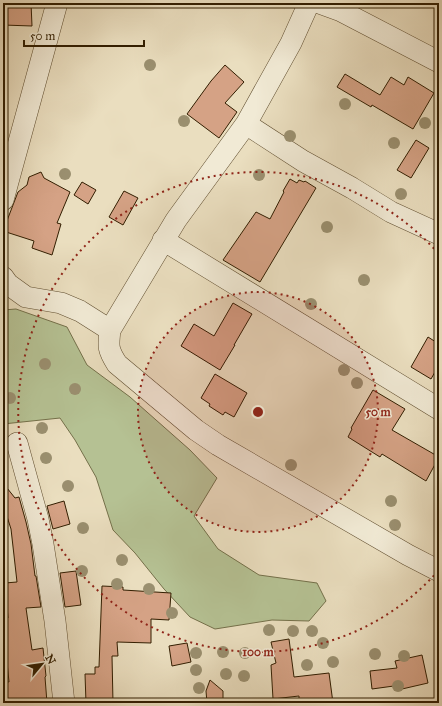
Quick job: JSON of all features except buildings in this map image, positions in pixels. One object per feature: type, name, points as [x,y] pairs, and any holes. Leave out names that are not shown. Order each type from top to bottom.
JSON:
[{"type":"street","points":[[309,3],[291,43],[246,124],[163,240],[110,330],[108,343],[111,354],[117,364],[196,430],[218,445],[408,555],[439,571]]},
{"type":"street","points":[[319,3],[341,11],[439,62]]},
{"type":"street","points":[[3,200],[53,4]]},
{"type":"street","points":[[246,124],[303,161],[352,188],[391,212],[439,234]]},
{"type":"street","points":[[163,240],[439,409]]},
{"type":"street","points":[[3,277],[8,284],[26,297]]},
{"type":"street","points":[[3,300],[26,297],[61,303],[80,311],[110,330]]},
{"type":"street","points":[[17,443],[44,544],[55,621],[64,703]]},
{"type":"green space","points":[[16,309],[67,327],[87,365],[130,397],[190,450],[217,478],[194,516],[218,549],[259,575],[317,583],[326,601],[309,621],[272,620],[215,629],[190,617],[164,589],[135,553],[113,530],[96,477],[75,440],[60,418],[3,424],[3,310]]}]
